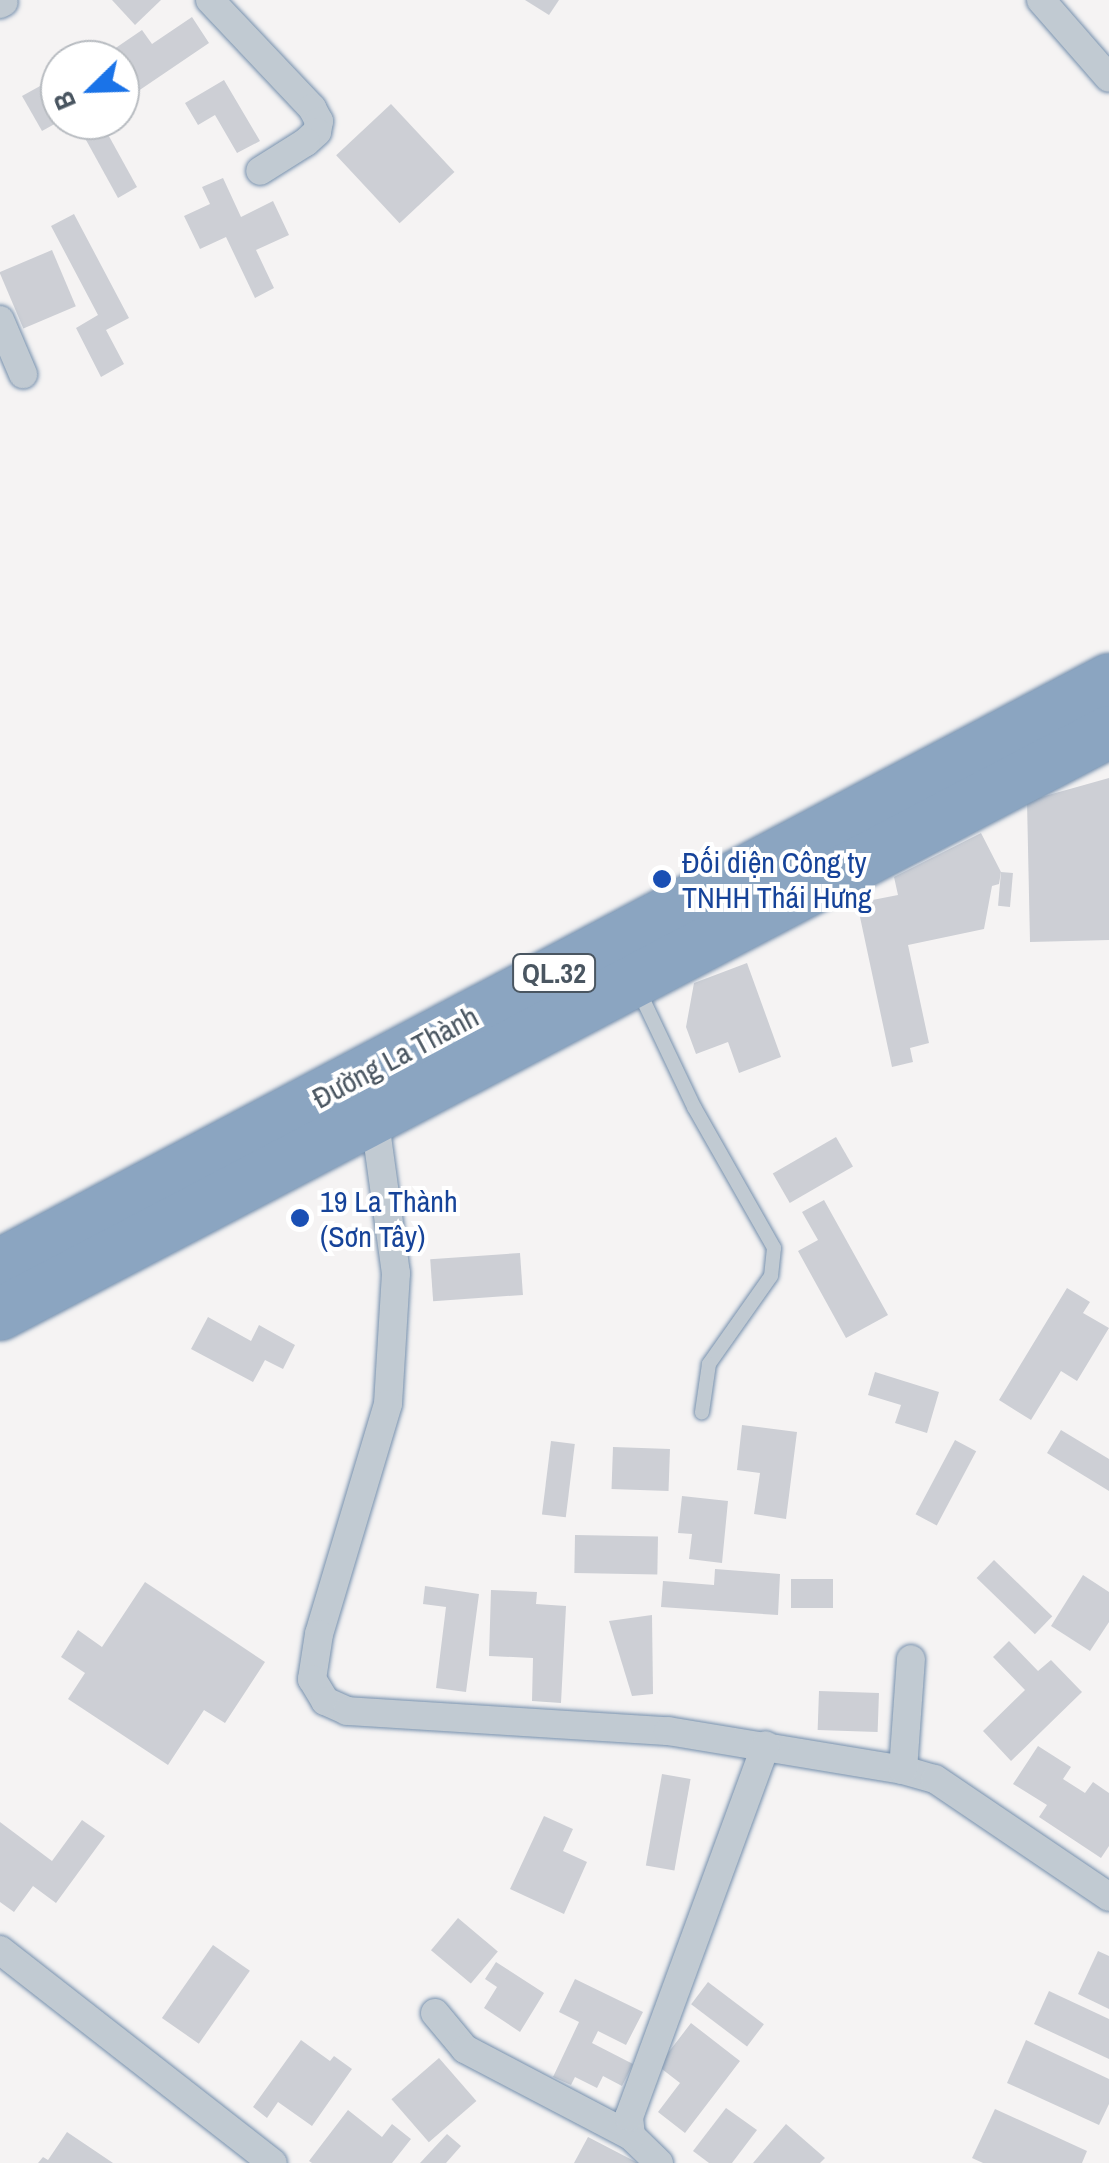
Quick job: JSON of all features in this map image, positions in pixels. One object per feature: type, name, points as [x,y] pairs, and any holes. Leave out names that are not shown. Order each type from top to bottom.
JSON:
[{"type":"highway","name":"Đường La Thành","points":[[0,1265],[1109,680]]},
{"type":"highway","name":"Đường La Thành","points":[[0,1314],[374,1114],[1109,732]]},
{"type":"street","points":[[210,0],[312,108],[318,121],[317,132],[306,142],[260,171]]},
{"type":"street","points":[[1041,0],[1109,78]]},
{"type":"street","points":[[0,320],[23,374]]},
{"type":"street","points":[[374,1114],[396,1272],[388,1404],[319,1634],[312,1678],[324,1700],[347,1711],[668,1732],[903,1770],[935,1780],[1109,1896]]},
{"type":"street","points":[[903,1770],[911,1659]]},
{"type":"street","points":[[630,2136],[628,2117],[766,1746]]},
{"type":"street","points":[[0,1950],[273,2163]]},
{"type":"street","points":[[435,2014],[465,2050],[630,2136],[659,2163]]},
{"type":"lane","points":[[634,980],[694,1107],[774,1248],[776,1262],[771,1276],[709,1364],[702,1412]]},
{"type":"building","points":[[112,0],[161,0],[135,25]]},
{"type":"building","points":[[525,0],[559,0],[549,15]]},
{"type":"building","points":[[192,17],[209,43],[140,90],[140,40],[127,40],[142,30],[152,44]]},
{"type":"building","points":[[224,80],[260,141],[237,153],[215,115],[198,125],[185,103]]},
{"type":"building","points":[[40,86],[40,128],[22,96]]},
{"type":"building","points":[[391,104],[454,172],[400,223],[336,155]]},
{"type":"building","points":[[86,140],[111,140],[137,187],[118,198]]},
{"type":"building","points":[[223,178],[241,217],[273,201],[289,235],[256,250],[274,288],[255,298],[226,237],[200,249],[184,216],[210,204],[202,187]]},
{"type":"building","points":[[74,214],[129,318],[106,330],[124,364],[101,377],[76,328],[98,315],[51,226]]},
{"type":"building","points":[[52,250],[76,306],[23,328],[0,272]]},
{"type":"building","points":[[1109,778],[1109,940],[1030,942],[1027,801]]},
{"type":"building","points":[[981,833],[1001,872],[999,884],[992,886],[984,929],[908,945],[929,1043],[910,1048],[913,1062],[892,1067],[857,903],[898,895],[894,877]]},
{"type":"building","points":[[1001,872],[1013,873],[1010,907],[998,906]]},
{"type":"building","points":[[747,963],[781,1057],[739,1073],[728,1042],[696,1054],[686,1027],[694,983]]},
{"type":"building","points":[[836,1137],[853,1166],[790,1203],[773,1174]]},
{"type":"building","points":[[824,1200],[888,1315],[846,1338],[798,1251],[818,1240],[802,1212]]},
{"type":"building","points":[[520,1253],[523,1295],[433,1301],[430,1259]]},
{"type":"building","points":[[1067,1288],[1090,1302],[1083,1313],[1109,1328],[1077,1381],[1061,1371],[1031,1420],[999,1400]]},
{"type":"building","points":[[208,1317],[251,1341],[259,1325],[295,1345],[283,1369],[265,1360],[253,1382],[191,1349]]},
{"type":"building","points":[[875,1372],[939,1392],[927,1433],[895,1423],[901,1405],[868,1395]]},
{"type":"building","points":[[742,1425],[797,1432],[786,1519],[754,1514],[760,1473],[737,1470]]},
{"type":"building","points":[[1061,1430],[1109,1459],[1109,1491],[1047,1453]]},
{"type":"building","points":[[955,1440],[976,1451],[937,1525],[916,1514]]},
{"type":"building","points":[[551,1441],[575,1444],[566,1517],[542,1514]]},
{"type":"building","points":[[613,1447],[670,1449],[668,1491],[612,1489]]},
{"type":"building","points":[[682,1496],[728,1501],[722,1563],[689,1559],[692,1534],[678,1533]]},
{"type":"building","points":[[575,1535],[658,1536],[657,1574],[574,1573]]},
{"type":"building","points":[[994,1560],[1052,1616],[1035,1634],[977,1578]]},
{"type":"building","points":[[715,1569],[780,1574],[778,1615],[661,1607],[663,1581],[714,1585]]},
{"type":"building","points":[[1083,1575],[1109,1592],[1109,1622],[1090,1651],[1051,1626]]},
{"type":"building","points":[[791,1579],[833,1579],[833,1608],[791,1608]]},
{"type":"building","points":[[145,1582],[265,1662],[225,1723],[204,1710],[168,1765],[68,1699],[85,1673],[61,1657],[78,1630],[102,1647]]},
{"type":"building","points":[[425,1586],[479,1594],[466,1692],[436,1688],[446,1607],[423,1604]]},
{"type":"building","points":[[491,1590],[537,1592],[536,1604],[566,1606],[561,1703],[532,1701],[533,1658],[489,1656]]},
{"type":"building","points":[[652,1615],[653,1694],[632,1696],[609,1621]]},
{"type":"building","points":[[1009,1641],[1038,1671],[1051,1660],[1082,1692],[1011,1761],[983,1731],[1025,1690],[993,1657]]},
{"type":"building","points":[[819,1691],[879,1693],[878,1732],[818,1730]]},
{"type":"building","points":[[1038,1746],[1071,1767],[1063,1779],[1085,1793],[1093,1782],[1109,1793],[1109,1846],[1101,1858],[1039,1817],[1047,1805],[1013,1784]]},
{"type":"building","points":[[662,1774],[691,1779],[674,1871],[646,1866]]},
{"type":"building","points":[[544,1816],[573,1829],[563,1851],[587,1862],[564,1914],[510,1889]]},
{"type":"building","points":[[82,1820],[105,1836],[56,1903],[33,1886],[14,1912],[0,1902],[0,1822],[52,1861]]},
{"type":"building","points":[[458,1918],[498,1951],[471,1984],[431,1950]]},
{"type":"building","points":[[213,1945],[250,1971],[199,2044],[162,2018]]},
{"type":"building","points":[[1098,1951],[1109,1956],[1109,2009],[1078,1994]]},
{"type":"building","points":[[496,1962],[544,1993],[520,2032],[484,2008],[497,1987],[485,1979]]},
{"type":"building","points":[[575,1979],[643,2012],[626,2045],[598,2031],[592,2043],[633,2064],[622,2086],[603,2076],[597,2088],[575,2077],[571,2085],[553,2077],[579,2022],[559,2012]]},
{"type":"building","points":[[708,1982],[764,2024],[747,2046],[691,2004]]},
{"type":"building","points":[[1049,1991],[1109,2019],[1109,2059],[1034,2024]]},
{"type":"building","points":[[691,2023],[740,2061],[685,2133],[658,2112],[680,2083],[658,2066]]},
{"type":"building","points":[[301,2040],[330,2061],[334,2056],[352,2069],[312,2126],[278,2102],[267,2118],[253,2107]]},
{"type":"building","points":[[1026,2040],[1109,2079],[1109,2104],[1099,2125],[1007,2083]]},
{"type":"building","points":[[439,2058],[476,2101],[429,2142],[391,2099]]},
{"type":"building","points":[[726,2108],[757,2130],[732,2163],[709,2163],[693,2151]]},
{"type":"building","points":[[995,2109],[1087,2151],[1082,2163],[983,2163],[972,2158]]},
{"type":"building","points":[[348,2110],[382,2137],[392,2124],[411,2139],[392,2163],[309,2161]]},
{"type":"building","points":[[786,2124],[825,2158],[820,2163],[753,2163]]},
{"type":"building","points":[[67,2132],[113,2163],[38,2163],[43,2157],[48,2160]]},
{"type":"building","points":[[447,2134],[461,2146],[446,2163],[420,2163]]},
{"type":"building","points":[[588,2137],[638,2163],[574,2163]]},
{"type":"place","name":"Đối diện Công ty TNHH Thái Hưng","points":[[662,879]]},
{"type":"place","name":"19 La Thành (Sơn Tây)","points":[[300,1218]]}]
